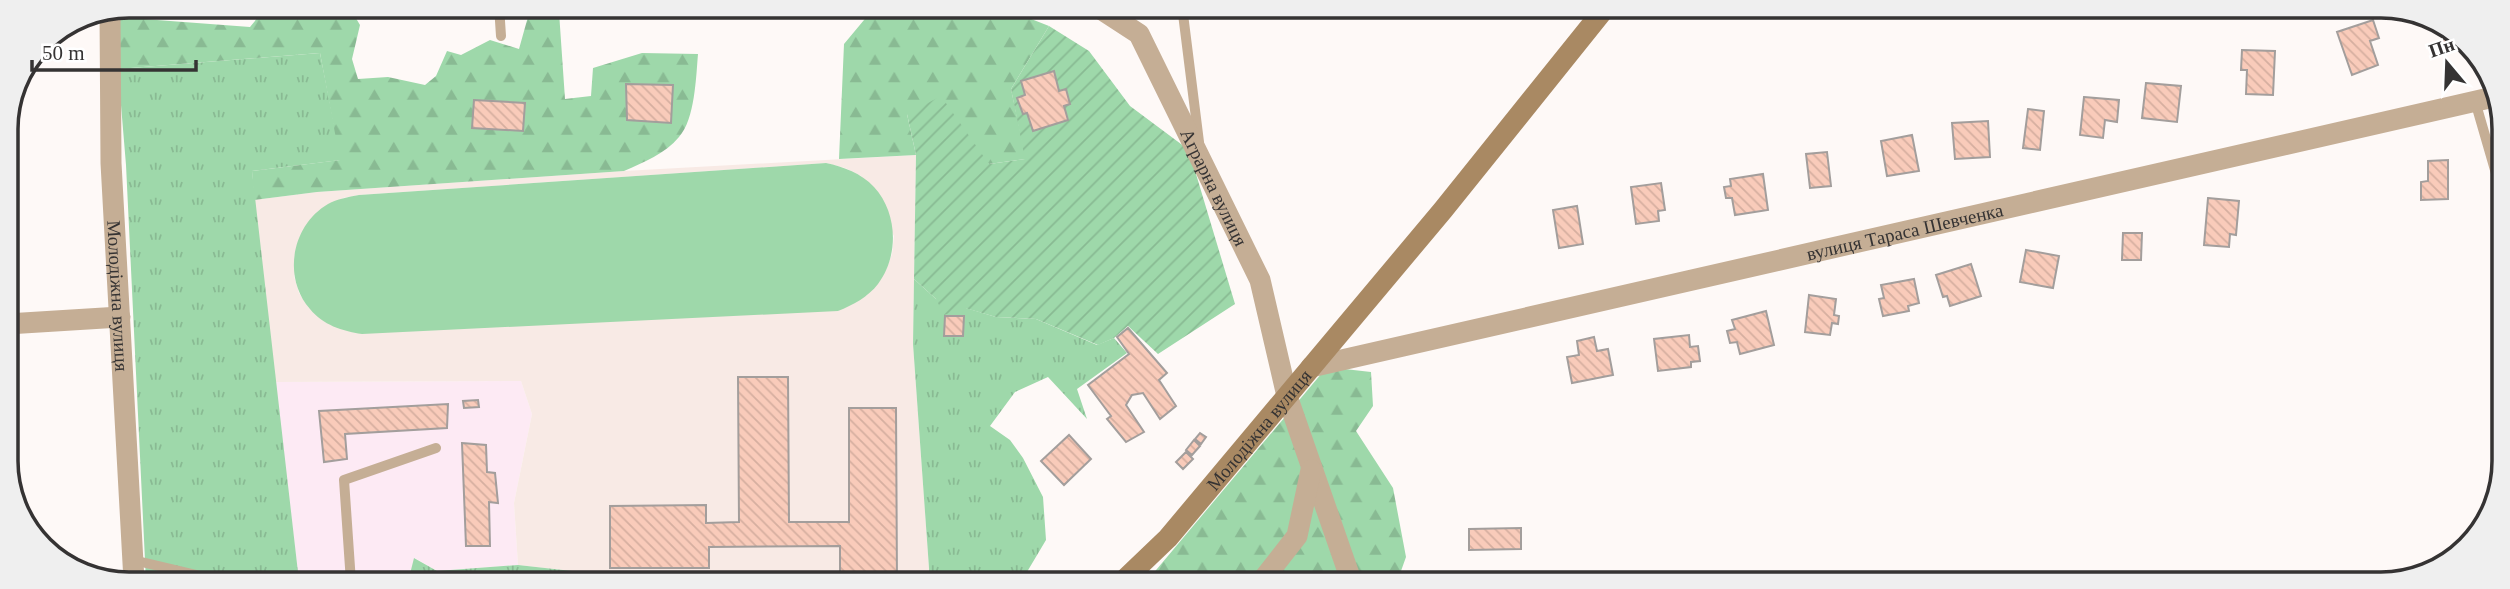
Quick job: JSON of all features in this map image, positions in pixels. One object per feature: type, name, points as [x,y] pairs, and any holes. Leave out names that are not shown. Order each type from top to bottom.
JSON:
[{"type":"street","name":"Аграрна вулиця","points":[[1114,18],[1139,34],[1260,279],[1287,396],[1348,571]]},
{"type":"street","name":"Молодіжна вулиця","points":[[1133,572],[1168,538],[1311,368],[1597,18]]},
{"type":"street","name":"Молодіжна вулиця","points":[[110,19],[111,163],[134,572]]},
{"type":"street","name":"вулиця Тараса Шевченка","points":[[1311,368],[2488,99]]},
{"type":"street","points":[[18,323],[120,317]]},
{"type":"street","points":[[1269,571],[1297,536],[1312,468]]},
{"type":"lane","points":[[500,18],[501,36]]},
{"type":"lane","points":[[1184,18],[1202,162]]},
{"type":"lane","points":[[2475,102],[2492,160]]},
{"type":"lane","points":[[350,572],[344,480],[436,448]]},
{"type":"lane","points":[[133,560],[184,572]]},
{"type":"shaded area","points":[[916,155],[913,344],[929,572],[571,572],[518,565],[514,503],[532,414],[521,381],[275,382],[254,200],[317,192]],"holes":[[[826,163],[861,176],[894,236],[892,254],[886,270],[867,295],[838,311],[309,308],[299,293],[294,276],[343,198],[359,195]]]},
{"type":"shaded area","points":[[521,381],[532,414],[514,503],[518,565],[437,571],[415,558],[411,572],[298,572],[275,382]]},
{"type":"green space","points":[[117,18],[250,27],[257,18],[356,18],[360,25],[352,59],[358,79],[388,77],[425,85],[436,76],[447,51],[461,55],[490,40],[519,49],[528,18],[559,18],[565,99],[591,96],[593,68],[642,53],[698,54],[692,109],[684,129],[673,143],[654,157],[624,171],[317,192],[254,200],[252,171],[340,160],[320,53],[118,69]]},
{"type":"green space","points":[[866,18],[1029,18],[1049,26],[1011,89],[1026,159],[989,164],[907,114],[916,155],[839,159],[844,44]]},
{"type":"green space","points":[[1049,26],[1089,51],[1130,106],[1185,147],[1193,164],[1235,304],[1158,354],[1128,326],[1114,338],[1098,345],[1036,319],[996,317],[965,308],[944,315],[936,299],[914,279],[916,155],[907,114],[941,96],[989,164],[1025,159],[1011,89]]},
{"type":"green space","points":[[320,53],[341,160],[252,171],[298,572],[146,572],[126,165],[118,69]]},
{"type":"green space","points":[[826,163],[852,171],[874,187],[888,209],[893,235],[890,261],[878,284],[860,300],[838,311],[362,334],[340,329],[321,319],[301,296],[296,282],[295,252],[306,225],[328,204],[347,197]]},
{"type":"green space","points":[[914,279],[936,299],[996,317],[1036,319],[1097,345],[1114,338],[1127,353],[1077,389],[1087,419],[1048,377],[1015,392],[990,426],[1010,440],[1023,458],[1043,497],[1046,540],[1027,572],[929,572],[913,344]]},
{"type":"green space","points":[[1327,367],[1371,372],[1373,406],[1356,431],[1393,488],[1406,557],[1401,571],[1155,572]]},
{"type":"green space","points":[[414,558],[437,571],[518,565],[572,572],[411,572]]},
{"type":"building","points":[[2373,20],[2379,38],[2370,41],[2378,65],[2352,75],[2337,32]]},
{"type":"building","points":[[2443,36],[2456,47],[2442,43]]},
{"type":"building","points":[[2242,50],[2275,51],[2273,95],[2246,94],[2247,70],[2241,70]]},
{"type":"building","points":[[1054,71],[1059,91],[1066,89],[1070,104],[1064,106],[1068,120],[1033,131],[1027,113],[1023,114],[1017,98],[1025,95],[1021,81]]},
{"type":"building","points":[[2146,83],[2181,86],[2177,122],[2142,118]]},
{"type":"building","points":[[626,84],[673,85],[671,123],[627,120]]},
{"type":"building","points":[[2084,97],[2119,100],[2117,122],[2105,120],[2103,138],[2080,135]]},
{"type":"building","points":[[474,100],[525,103],[523,131],[472,128]]},
{"type":"building","points":[[2028,109],[2044,111],[2040,150],[2023,148]]},
{"type":"building","points":[[1988,121],[1990,157],[1955,159],[1952,123]]},
{"type":"building","points":[[1912,135],[1919,171],[1887,176],[1881,141]]},
{"type":"building","points":[[1827,152],[1831,186],[1810,188],[1806,154]]},
{"type":"building","points":[[2448,160],[2448,199],[2421,200],[2421,182],[2428,181],[2428,161]]},
{"type":"building","points":[[1763,174],[1768,210],[1735,215],[1732,198],[1726,198],[1724,187],[1731,186],[1730,179]]},
{"type":"building","points":[[1661,183],[1665,210],[1658,211],[1659,221],[1636,224],[1631,187]]},
{"type":"building","points":[[2208,198],[2239,201],[2236,235],[2230,234],[2229,247],[2204,245]]},
{"type":"building","points":[[1577,206],[1583,244],[1559,248],[1553,210]]},
{"type":"building","points":[[2123,233],[2142,233],[2141,260],[2122,260]]},
{"type":"building","points":[[2026,250],[2059,256],[2053,288],[2020,282]]},
{"type":"building","points":[[1971,264],[1981,296],[1950,306],[1947,296],[1943,297],[1936,275]]},
{"type":"building","points":[[1914,279],[1919,303],[1908,306],[1909,311],[1883,316],[1879,299],[1884,298],[1881,285]]},
{"type":"building","points":[[1809,295],[1836,299],[1834,315],[1839,316],[1838,324],[1832,323],[1830,335],[1805,332]]},
{"type":"building","points":[[1766,311],[1774,345],[1740,354],[1737,342],[1730,343],[1727,331],[1735,329],[1732,320]]},
{"type":"building","points":[[945,316],[964,316],[963,336],[944,336]]},
{"type":"building","points":[[1128,328],[1167,373],[1159,380],[1176,406],[1160,419],[1143,393],[1132,395],[1126,405],[1144,432],[1126,442],[1107,419],[1111,416],[1088,385],[1129,354],[1117,337]]},
{"type":"building","points":[[1689,335],[1690,347],[1698,346],[1700,361],[1691,362],[1691,367],[1658,371],[1654,339]]},
{"type":"building","points":[[1594,337],[1597,351],[1608,349],[1613,375],[1572,383],[1567,357],[1579,355],[1577,341]]},
{"type":"building","points":[[738,377],[788,377],[789,522],[849,522],[849,408],[896,408],[897,572],[840,572],[840,546],[709,547],[709,568],[610,568],[610,506],[706,505],[706,523],[739,522]]},
{"type":"building","points":[[478,400],[479,407],[464,408],[463,401]]},
{"type":"building","points":[[448,404],[447,428],[345,434],[347,459],[324,462],[319,411]]},
{"type":"building","points":[[1200,433],[1206,437],[1201,444],[1195,439]]},
{"type":"building","points":[[1069,435],[1091,459],[1064,485],[1041,461]]},
{"type":"building","points":[[1194,440],[1200,446],[1192,455],[1186,450]]},
{"type":"building","points":[[462,443],[486,445],[487,472],[495,473],[498,503],[489,502],[490,546],[466,546]]},
{"type":"building","points":[[1186,452],[1193,459],[1183,469],[1176,462]]},
{"type":"building","points":[[1521,528],[1521,549],[1469,550],[1469,529]]}]
